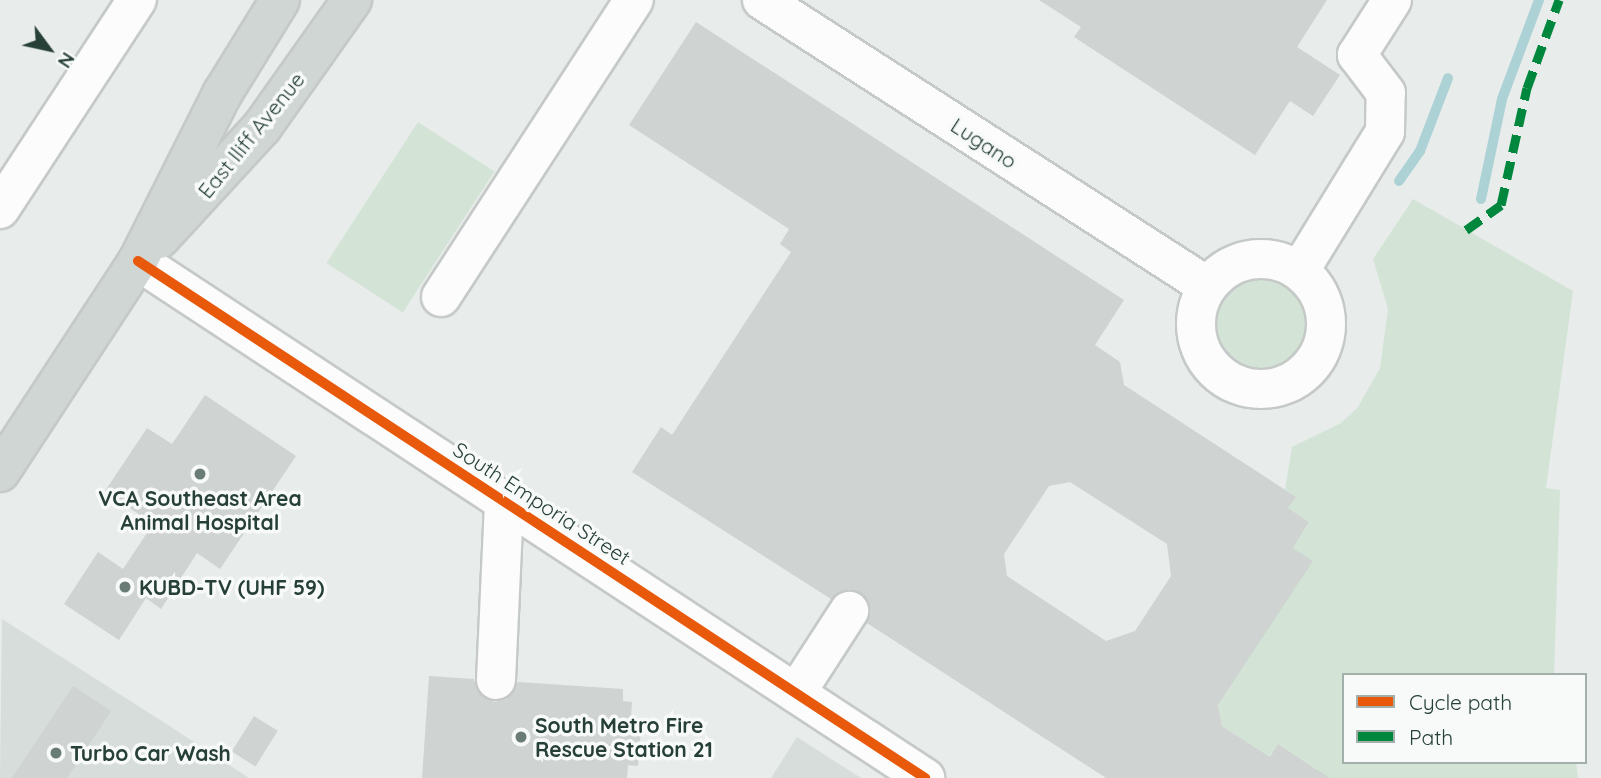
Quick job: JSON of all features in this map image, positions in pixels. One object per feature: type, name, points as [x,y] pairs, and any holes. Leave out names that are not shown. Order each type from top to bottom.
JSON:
[{"type":"main road","name":"East Iliff Avenue","points":[[0,471],[138,261],[222,94],[280,0]]},
{"type":"main road","name":"East Iliff Avenue","points":[[138,261],[262,127],[352,0]]},
{"type":"street","points":[[0,209],[137,0]]},
{"type":"street","points":[[441,297],[634,0]]},
{"type":"street","name":"Lugano","points":[[762,0],[1207,286]]},
{"type":"street","points":[[1300,270],[1385,132],[1386,93],[1357,55],[1392,0]]},
{"type":"street","points":[[1249,259],[1276,260],[1300,270],[1319,291],[1325,338],[1310,366],[1274,388],[1236,384],[1209,364],[1195,327],[1207,286],[1249,259]]},
{"type":"street","name":"South Emporia Street","points":[[138,261],[925,778]]},
{"type":"street","points":[[496,680],[504,501]]},
{"type":"street","points":[[796,692],[849,611]]},
{"type":"shaded area","points":[[2,619],[168,725],[249,778],[0,778]]},
{"type":"shaded area","points":[[797,737],[831,759],[861,778],[771,778]]},
{"type":"green space","points":[[418,122],[494,172],[403,312],[327,263]]},
{"type":"green space","points":[[1413,199],[1573,291],[1546,488],[1560,490],[1554,673],[1342,673],[1342,764],[1576,764],[1578,778],[1312,778],[1317,769],[1278,744],[1270,757],[1222,726],[1218,705],[1312,561],[1293,548],[1309,522],[1288,508],[1295,497],[1285,489],[1292,447],[1341,423],[1358,407],[1380,368],[1388,309],[1373,259]]},
{"type":"green space","points":[[1261,278],[1278,282],[1293,292],[1303,307],[1307,324],[1303,341],[1293,356],[1278,366],[1261,370],[1244,366],[1229,356],[1219,341],[1215,324],[1219,307],[1229,292],[1244,282]]},
{"type":"building","points":[[1039,0],[1327,0],[1297,47],[1340,75],[1313,116],[1290,101],[1255,155],[1074,37],[1081,27]]},
{"type":"building","points":[[696,22],[1124,300],[1095,345],[1120,362],[1124,385],[1296,497],[1288,508],[1309,522],[1293,548],[1313,561],[1218,705],[1222,726],[1270,757],[1278,744],[1330,778],[1106,778],[867,623],[871,611],[861,593],[849,589],[831,599],[632,472],[661,427],[672,435],[791,252],[780,244],[789,229],[629,125]],"holes":[[[1070,482],[1167,544],[1171,576],[1135,631],[1106,641],[1007,576],[1004,554],[1049,486]]]},
{"type":"building","name":"VCA Southeast Area Animal Hospital","points":[[205,395],[296,456],[220,569],[197,553],[161,609],[146,598],[119,640],[64,604],[98,552],[123,569],[153,524],[105,491],[147,428],[172,444]]},
{"type":"building","points":[[429,676],[474,679],[477,691],[494,702],[507,699],[518,682],[623,689],[623,701],[632,702],[631,717],[642,718],[638,766],[628,765],[627,778],[422,778]]},
{"type":"building","name":"Turbo Car Wash","points":[[73,686],[111,711],[67,778],[12,778]]},
{"type":"building","points":[[254,716],[278,731],[255,766],[232,752]]},
{"type":"waterway","points":[[1481,199],[1502,99],[1539,0]]},
{"type":"waterway","points":[[1399,181],[1420,151],[1448,78]]},
{"type":"marked path","points":[[1466,230],[1501,205],[1527,88],[1559,0]]},
{"type":"cycle path","points":[[138,261],[925,778]]},
{"type":"place","name":"VCA Southeast Area Animal Hospital","points":[[200,474]]},
{"type":"place","name":"KUBD-TV (UHF 59)","points":[[125,587]]},
{"type":"place","name":"South Metro Fire Rescue Station 21","points":[[521,737]]},
{"type":"place","name":"Turbo Car Wash","points":[[56,753]]}]
